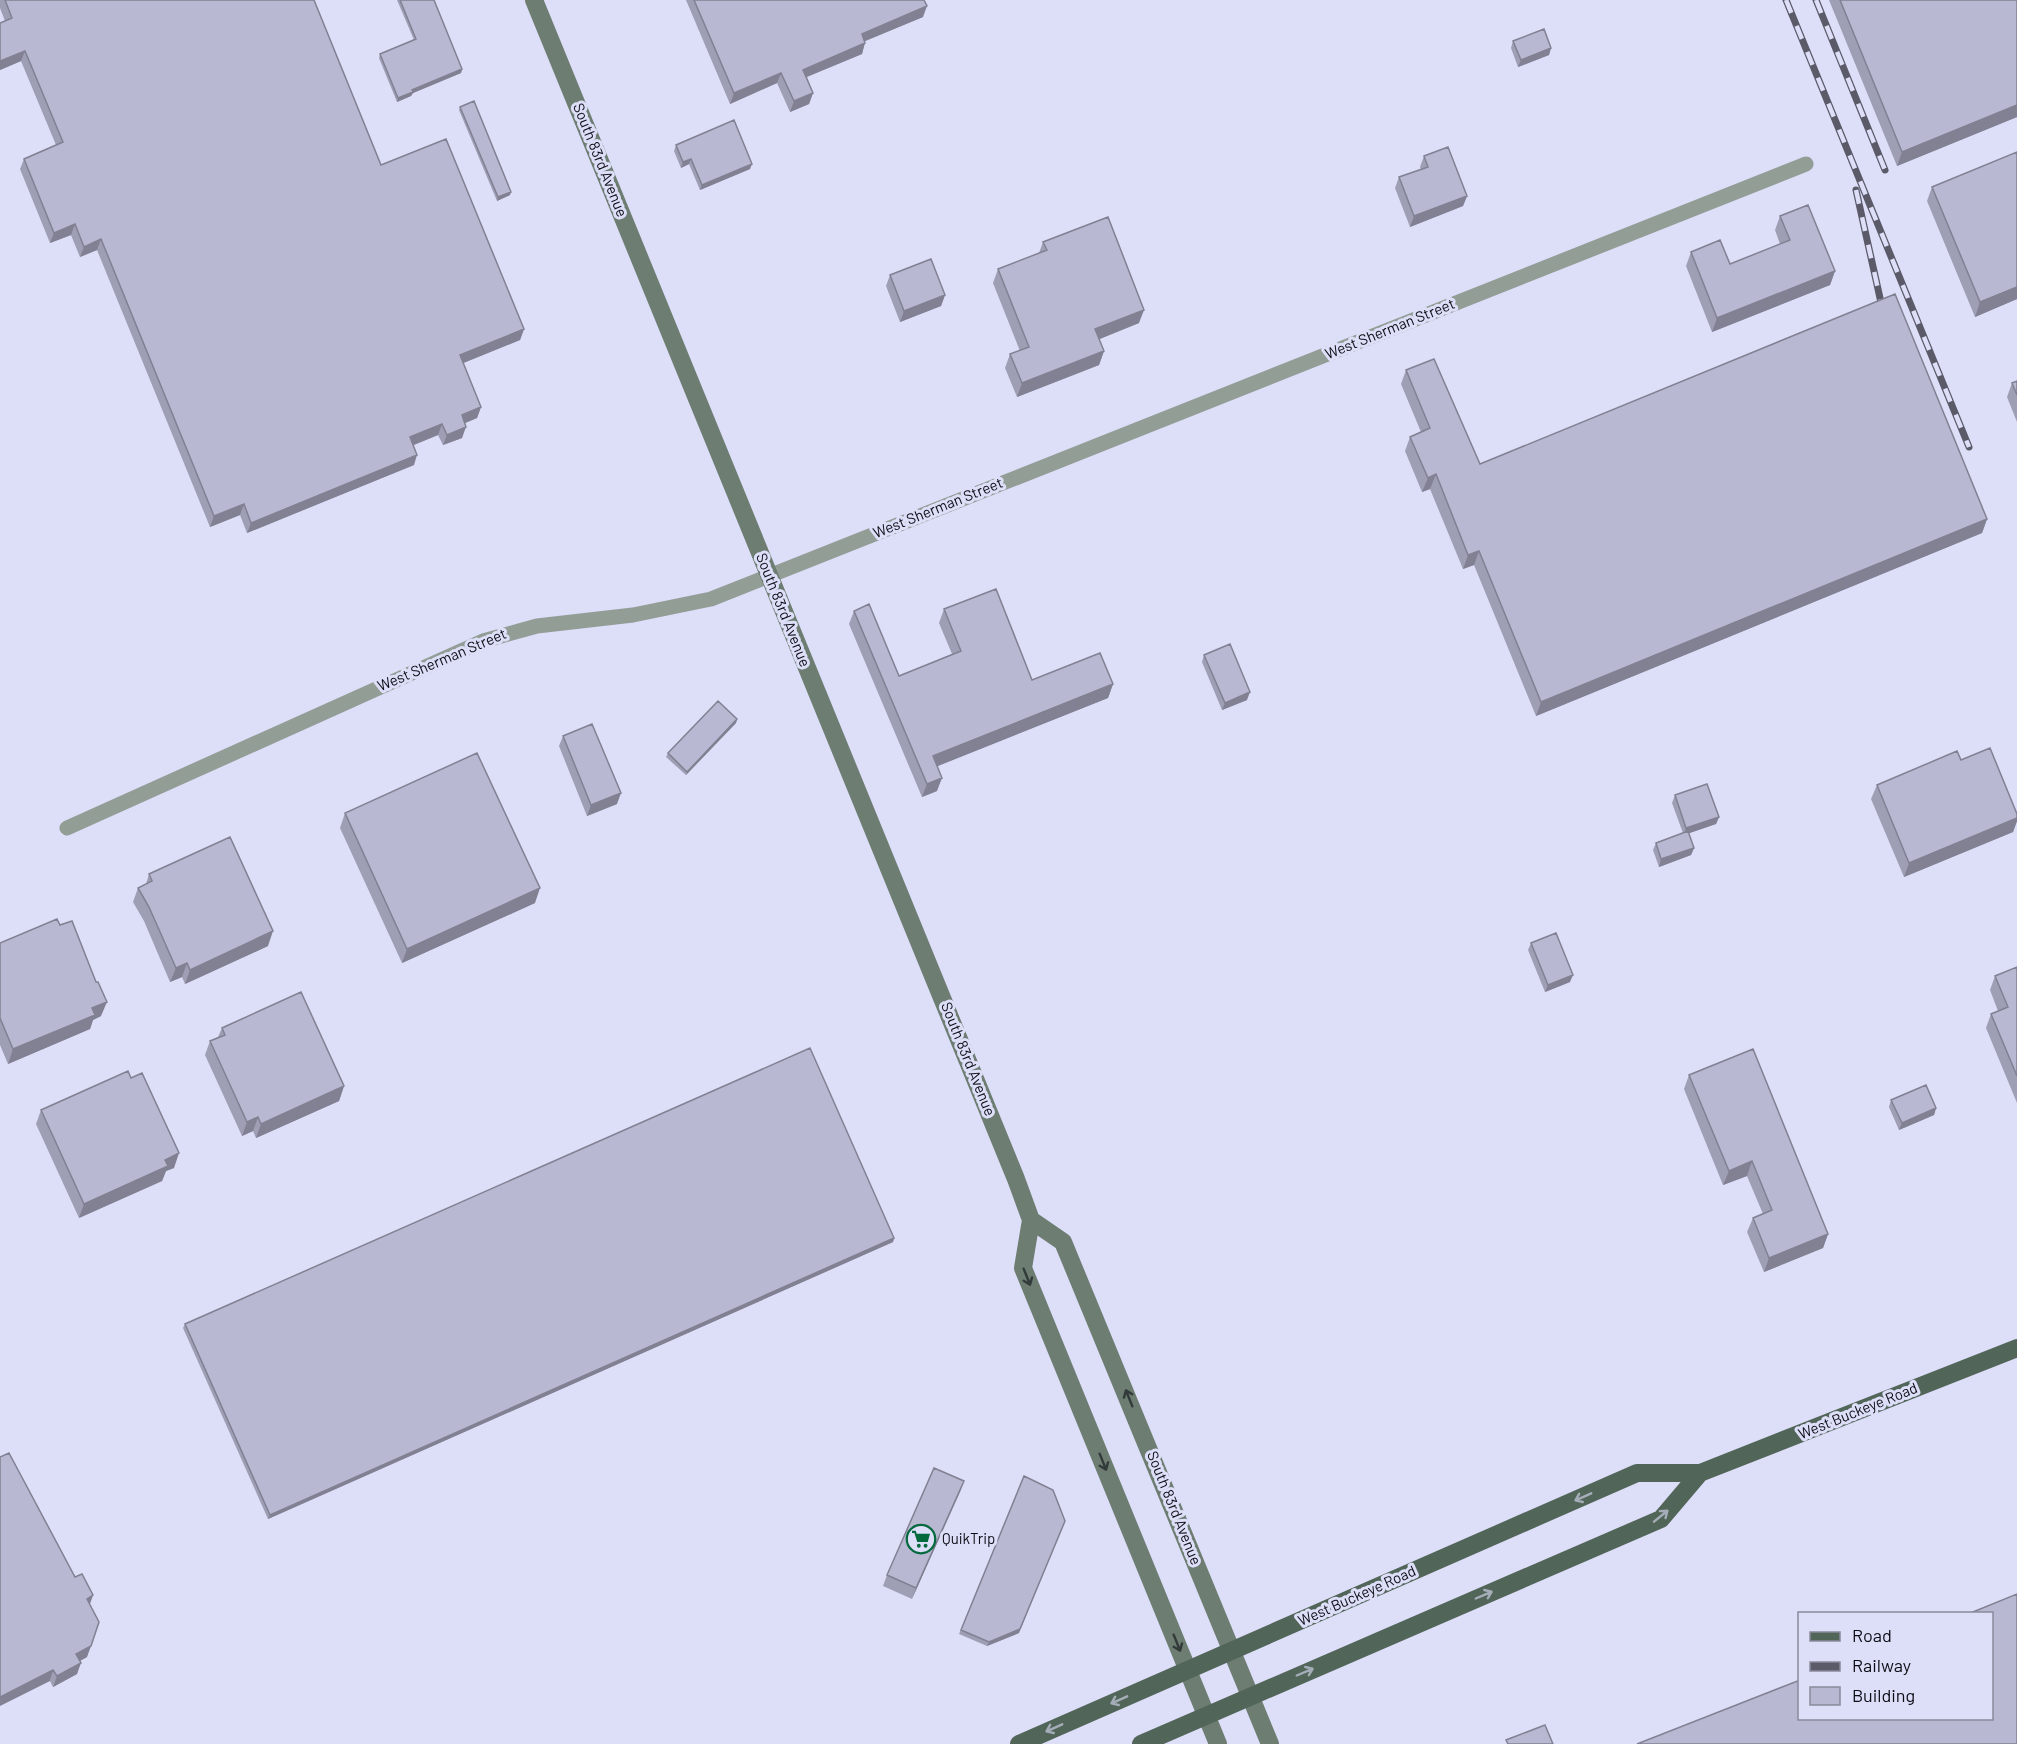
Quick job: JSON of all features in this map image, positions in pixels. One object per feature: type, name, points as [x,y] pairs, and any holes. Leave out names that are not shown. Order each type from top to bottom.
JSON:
[{"type":"main road","name":"South 83rd Avenue","points":[[534,0],[915,927],[1031,1220],[1063,1242],[1270,1744]]},
{"type":"main road","points":[[1031,1220],[1023,1268],[1218,1744]]},
{"type":"main road","name":"West Buckeye Road","points":[[1018,1744],[1637,1473],[1700,1473],[2017,1348]]},
{"type":"main road","name":"West Buckeye Road","points":[[1141,1744],[1206,1713],[1661,1519],[1700,1473]]},
{"type":"street","name":"West Sherman Street","points":[[67,828],[483,641],[537,626],[633,615],[711,599],[1806,164]]},
{"type":"building","points":[[5,0],[314,0],[381,165],[446,139],[524,329],[460,355],[481,407],[462,415],[466,427],[447,435],[442,424],[410,437],[417,455],[251,523],[244,504],[214,516],[101,239],[84,247],[75,224],[54,233],[24,159],[63,142],[25,51],[0,61],[0,23],[12,18]]},
{"type":"building","points":[[400,0],[434,0],[462,69],[398,98],[380,54],[416,39]]},
{"type":"building","points":[[694,0],[924,0],[927,6],[862,34],[865,43],[803,70],[813,93],[794,101],[781,73],[734,93]]},
{"type":"building","points":[[1840,0],[2017,0],[2017,105],[1902,152]]},
{"type":"building","points":[[1544,29],[1551,48],[1521,60],[1513,41]]},
{"type":"building","points":[[474,101],[511,192],[498,197],[460,107]]},
{"type":"building","points":[[734,120],[752,164],[702,185],[691,159],[683,162],[676,145]]},
{"type":"building","points":[[1448,147],[1467,196],[1414,216],[1399,177],[1428,167],[1424,156]]},
{"type":"building","points":[[2017,152],[2017,287],[1980,302],[1932,187]]},
{"type":"building","points":[[1808,205],[1835,271],[1717,318],[1691,252],[1720,240],[1730,264],[1790,240],[1780,216]]},
{"type":"building","points":[[1108,217],[1144,310],[1095,329],[1104,351],[1022,383],[1010,354],[1029,347],[998,269],[1047,250],[1043,242]]},
{"type":"building","points":[[931,259],[945,295],[904,311],[890,275]]},
{"type":"building","points":[[1895,294],[1987,519],[1541,702],[1479,551],[1468,555],[1436,474],[1428,478],[1410,437],[1430,428],[1406,370],[1434,359],[1480,464]]},
{"type":"building","points":[[2017,381],[2017,395],[2012,383]]},
{"type":"building","points":[[996,589],[1032,680],[1100,653],[1113,684],[933,756],[942,778],[927,784],[854,611],[869,604],[899,676],[961,651],[944,609]]},
{"type":"building","points":[[1230,644],[1250,692],[1225,703],[1204,655]]},
{"type":"building","points":[[718,701],[737,719],[687,772],[668,753]]},
{"type":"building","points":[[592,724],[621,793],[591,805],[563,736]]},
{"type":"building","points":[[1990,748],[2017,818],[1909,863],[1877,785],[1957,751],[1961,760]]},
{"type":"building","points":[[477,753],[540,888],[407,949],[345,813]]},
{"type":"building","points":[[1707,784],[1719,817],[1686,828],[1675,795]]},
{"type":"building","points":[[1688,831],[1694,848],[1661,859],[1656,843]]},
{"type":"building","points":[[230,837],[273,931],[190,970],[187,963],[176,968],[138,888],[152,881],[149,874]]},
{"type":"building","points":[[57,919],[60,925],[72,921],[96,982],[107,1002],[92,1008],[95,1015],[13,1049],[0,1018],[0,943]]},
{"type":"building","points":[[1556,933],[1573,975],[1548,985],[1531,943]]},
{"type":"building","points":[[2017,967],[2017,1076],[1991,1014],[2008,1007],[1995,976]]},
{"type":"building","points":[[301,992],[344,1086],[261,1124],[258,1117],[247,1122],[210,1041],[225,1035],[222,1028]]},
{"type":"building","points":[[810,1048],[894,1238],[270,1515],[185,1324]]},
{"type":"building","points":[[1753,1049],[1828,1234],[1769,1258],[1753,1218],[1772,1210],[1752,1161],[1729,1171],[1689,1075]]},
{"type":"building","points":[[128,1071],[131,1078],[142,1073],[179,1153],[165,1160],[168,1166],[84,1204],[41,1110]]},
{"type":"building","points":[[1926,1085],[1936,1108],[1902,1123],[1891,1100]]},
{"type":"building","points":[[9,1453],[75,1577],[82,1574],[93,1595],[87,1599],[99,1622],[91,1646],[76,1654],[81,1663],[57,1676],[53,1670],[0,1697],[0,1457]]},
{"type":"building","name":"QuikTrip","points":[[934,1468],[964,1481],[916,1588],[887,1575]]},
{"type":"building","name":"QuikTrip","points":[[1024,1476],[1053,1490],[1065,1521],[1020,1629],[989,1642],[961,1630]]},
{"type":"building","points":[[2017,1594],[2017,1744],[1637,1744],[1798,1681],[1798,1720],[1993,1720],[1993,1612],[1973,1612]]},
{"type":"building","points":[[1545,1725],[1553,1744],[1508,1744],[1506,1740]]},
{"type":"railway","points":[[1786,0],[1969,447]]},
{"type":"railway","points":[[1816,0],[1885,170]]},
{"type":"railway","points":[[1856,190],[1884,316]]},
{"type":"place","name":"QuikTrip","points":[[921,1539]]}]
